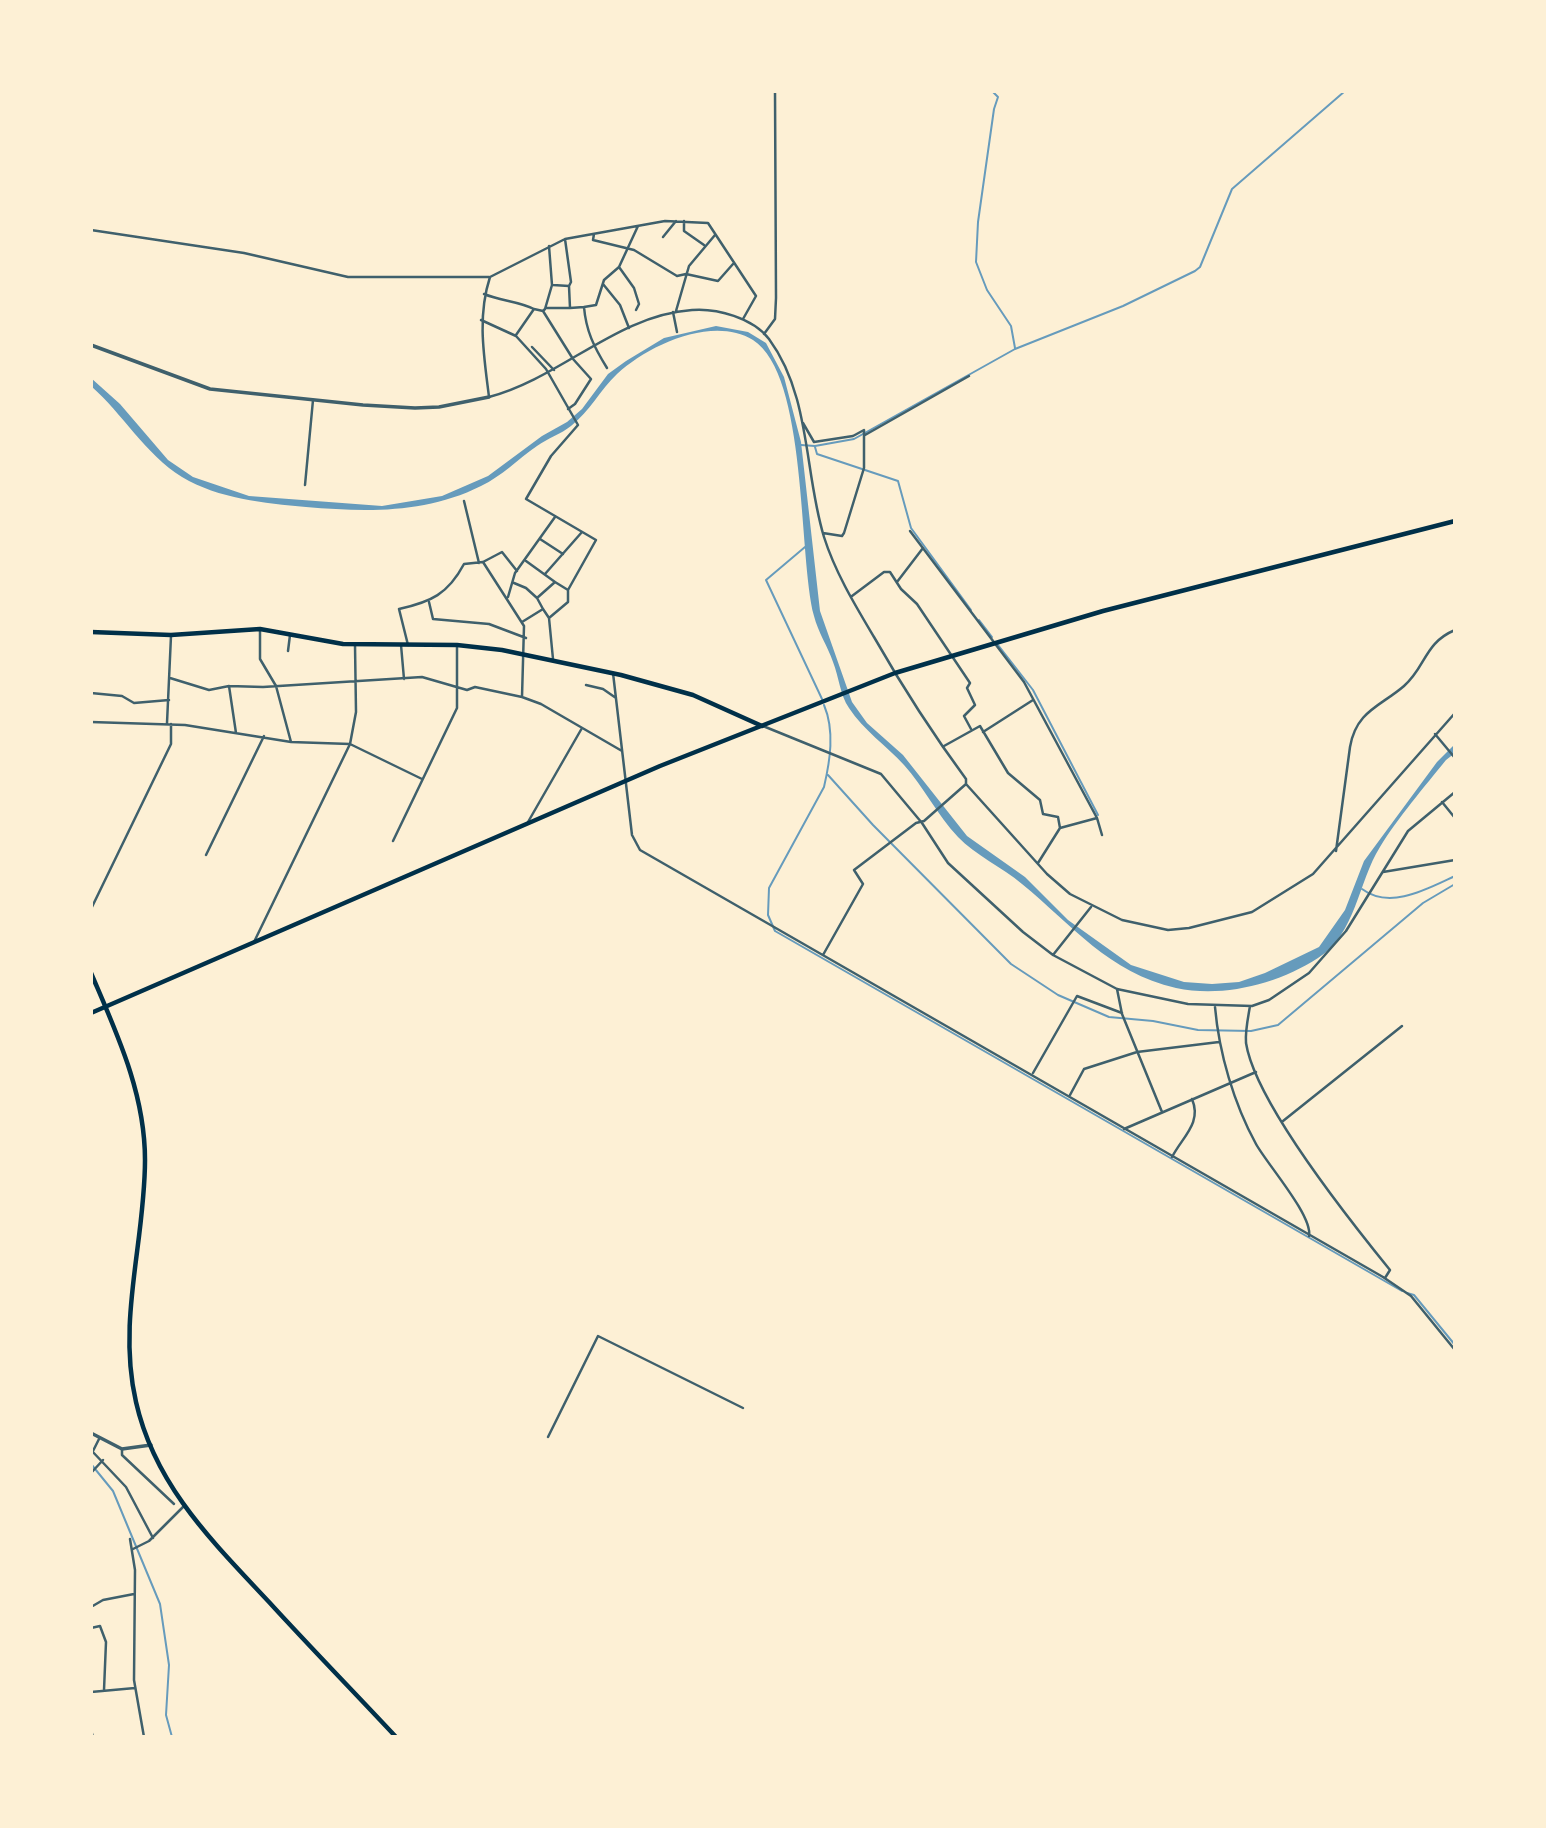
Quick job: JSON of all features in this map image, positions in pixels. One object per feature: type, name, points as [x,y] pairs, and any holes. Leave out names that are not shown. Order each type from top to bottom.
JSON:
[{"type":"main road","points":[[91,1013],[626,782],[895,673],[1100,612],[1455,521]]},
{"type":"main road","points":[[91,632],[171,635],[260,629],[355,645],[457,645],[613,673],[693,695],[763,726]]},
{"type":"main road","points":[[91,973],[130,1068],[144,1134],[144,1182],[131,1276],[129,1338],[135,1395],[151,1445],[183,1507],[200,1528],[396,1737]]},
{"type":"street","points":[[764,334],[775,319],[776,298],[775,91]]},
{"type":"street","points":[[91,230],[244,253],[348,277],[491,277],[565,239],[676,221],[708,223],[756,296],[743,319]]},
{"type":"street","points":[[663,237],[676,221]]},
{"type":"street","points":[[684,221],[684,231],[705,246]]},
{"type":"street","points":[[484,294],[500,301],[544,310],[596,305],[603,284],[608,275],[620,267],[638,226]]},
{"type":"street","points":[[594,234],[593,240],[634,250],[672,274],[687,274],[718,281],[734,262]]},
{"type":"street","points":[[677,332],[675,312],[687,274],[693,259],[716,234]]},
{"type":"street","points":[[565,239],[570,308]]},
{"type":"street","points":[[549,245],[552,285],[544,310],[573,359],[591,379],[569,410]]},
{"type":"street","points":[[620,267],[634,288],[639,304],[636,310]]},
{"type":"street","points":[[489,397],[481,320],[484,294],[491,277]]},
{"type":"street","points":[[603,284],[609,287],[620,305],[629,328]]},
{"type":"street","points":[[552,285],[569,286]]},
{"type":"street","points":[[584,307],[586,327],[607,368]]},
{"type":"street","points":[[516,336],[534,309]]},
{"type":"street","points":[[91,345],[210,389],[415,408],[448,406],[489,397],[549,373],[629,328],[675,312],[708,309],[743,319],[764,334],[787,372],[802,422],[823,533],[851,596],[895,673],[966,779],[966,784],[1037,864],[1070,894],[1091,907],[1149,928],[1189,928],[1260,908],[1313,874],[1455,713]]},
{"type":"street","points":[[481,320],[516,336],[549,373],[578,425],[551,456],[526,499],[596,540],[568,590],[568,602],[549,618]]},
{"type":"street","points":[[532,347],[554,370]]},
{"type":"street","points":[[865,435],[969,376]]},
{"type":"street","points":[[304,485],[313,400]]},
{"type":"street","points":[[802,422],[814,442],[853,436],[864,430],[865,435],[864,468],[844,533],[842,536],[823,533]]},
{"type":"street","points":[[464,501],[481,562],[522,622],[526,638],[522,698]]},
{"type":"street","points":[[507,598],[517,572],[555,517]]},
{"type":"street","points":[[910,531],[1034,699],[1097,818],[1102,835]]},
{"type":"street","points":[[545,575],[582,532]]},
{"type":"street","points":[[540,539],[563,554]]},
{"type":"street","points":[[896,582],[923,548]]},
{"type":"street","points":[[404,679],[404,645],[399,609],[429,602],[457,577],[464,564],[481,562],[502,552],[517,572]]},
{"type":"street","points":[[526,561],[568,590]]},
{"type":"street","points":[[851,596],[884,572],[890,572],[917,604],[970,683],[967,688],[975,705],[964,716],[971,729]]},
{"type":"street","points":[[537,598],[555,582]]},
{"type":"street","points":[[514,583],[526,588],[537,598],[549,618],[552,662]]},
{"type":"street","points":[[429,602],[433,619],[489,624],[526,638]]},
{"type":"street","points":[[522,622],[543,609]]},
{"type":"street","points":[[260,629],[260,660],[276,686],[290,741]]},
{"type":"street","points":[[1336,851],[1350,747],[1355,732],[1373,706],[1403,686],[1415,673],[1436,640],[1455,630]]},
{"type":"street","points":[[91,909],[171,744],[171,635]]},
{"type":"street","points":[[288,650],[290,635]]},
{"type":"street","points":[[254,942],[350,744],[356,712],[355,645]]},
{"type":"street","points":[[393,841],[457,708],[457,645]]},
{"type":"street","points":[[613,673],[632,835],[640,850],[1385,1278],[1411,1296],[1455,1350]]},
{"type":"street","points":[[170,678],[209,690],[229,686],[355,683],[422,677],[458,688],[475,687],[522,698],[622,751]]},
{"type":"street","points":[[586,685],[603,689],[616,698]]},
{"type":"street","points":[[229,686],[236,733]]},
{"type":"street","points":[[91,693],[122,696],[134,703],[169,700]]},
{"type":"street","points":[[983,732],[1034,699]]},
{"type":"street","points":[[91,722],[169,724],[290,741],[350,744],[422,779]]},
{"type":"street","points":[[763,726],[876,770],[888,780],[922,823],[953,869],[1053,955],[1117,989],[1173,1003],[1250,1006],[1269,1000],[1288,988],[1324,958],[1408,831],[1455,792]]},
{"type":"street","points":[[944,746],[980,726],[1008,773],[1038,797],[1043,814],[1058,817],[1060,828]]},
{"type":"street","points":[[526,825],[582,728]]},
{"type":"street","points":[[1435,734],[1455,758]]},
{"type":"street","points":[[206,855],[264,736]]},
{"type":"street","points":[[823,955],[863,884],[854,870],[916,823],[922,823],[966,784]]},
{"type":"street","points":[[1442,802],[1455,818]]},
{"type":"street","points":[[1037,864],[1060,828],[1097,818]]},
{"type":"street","points":[[1383,872],[1455,860]]},
{"type":"street","points":[[1053,955],[1091,907]]},
{"type":"street","points":[[1117,989],[1122,1013],[1162,1112]]},
{"type":"street","points":[[1033,1075],[1077,996],[1122,1013]]},
{"type":"street","points":[[1215,1005],[1219,1042],[1231,1083],[1256,1144],[1303,1217],[1310,1231],[1309,1236]]},
{"type":"street","points":[[1250,1006],[1246,1041],[1256,1072],[1283,1121],[1344,1213],[1390,1270],[1385,1278]]},
{"type":"street","points":[[1283,1121],[1402,1026]]},
{"type":"street","points":[[1069,1096],[1084,1069],[1138,1052],[1219,1042]]},
{"type":"street","points":[[1123,1129],[1256,1072]]},
{"type":"street","points":[[1172,1157],[1195,1120],[1197,1111],[1192,1099]]},
{"type":"street","points":[[548,1437],[598,1336],[743,1408]]},
{"type":"street","points":[[91,1433],[122,1449],[135,1450],[151,1445]]},
{"type":"street","points":[[99,1438],[92,1451],[126,1487],[153,1538]]},
{"type":"street","points":[[122,1449],[122,1455],[174,1504]]},
{"type":"street","points":[[91,1473],[103,1460]]},
{"type":"street","points":[[133,1549],[153,1538],[183,1507]]},
{"type":"street","points":[[130,1539],[133,1549],[135,1688],[144,1737]]},
{"type":"street","points":[[91,1607],[103,1600],[134,1594]]},
{"type":"street","points":[[91,1628],[100,1626],[106,1642],[104,1690]]},
{"type":"street","points":[[91,1692],[135,1688]]},
{"type":"street","points":[[91,1730],[93,1737]]},
{"type":"water","points":[[716,326],[748,332],[766,343],[784,377],[801,442],[820,611],[852,702],[867,723],[903,755],[967,836],[1025,877],[1068,920],[1131,965],[1184,982],[1239,982],[1265,973],[1319,947],[1345,910],[1364,861],[1437,762],[1455,744],[1455,753],[1420,792],[1380,847],[1349,922],[1331,948],[1286,975],[1250,987],[1194,991],[1152,981],[1111,959],[1092,945],[1022,884],[972,850],[958,837],[911,774],[861,724],[844,697],[814,616],[798,468],[783,389],[771,359],[753,340],[737,333],[719,331],[701,332],[663,344],[630,363],[617,374],[571,426],[537,446],[489,482],[438,502],[395,509],[351,510],[274,504],[226,495],[196,484],[169,468],[157,457],[91,386],[91,378],[120,404],[168,460],[193,477],[249,496],[382,506],[442,496],[488,476],[542,436],[567,422],[582,409],[608,374],[626,361],[664,338]]},
{"type":"waterway","points":[[992,91],[998,97],[978,222],[976,262],[987,290],[1011,326],[1015,348]]},
{"type":"waterway","points":[[801,445],[815,446],[854,439],[1015,349],[1123,306],[1195,271],[1200,267],[1232,189],[1345,91]]},
{"type":"waterway","points":[[815,447],[817,454],[898,481],[911,528],[971,610]]},
{"type":"waterway","points":[[805,547],[766,580],[822,699]]},
{"type":"waterway","points":[[979,620],[992,637]]},
{"type":"waterway","points":[[998,645],[1033,690],[1098,815]]},
{"type":"waterway","points":[[824,705],[830,736],[830,756],[824,787],[769,888],[768,915],[775,931],[1402,1291]]},
{"type":"waterway","points":[[828,775],[873,825],[1011,964],[1058,995],[1109,1017],[1153,1021],[1198,1030],[1251,1031],[1278,1025],[1423,903],[1455,884]]},
{"type":"waterway","points":[[1362,889],[1384,898],[1396,898],[1421,891],[1455,876]]},
{"type":"waterway","points":[[1407,1293],[1414,1295],[1455,1345]]},
{"type":"waterway","points":[[91,1464],[113,1491],[160,1604],[169,1665],[166,1715],[172,1737]]}]
